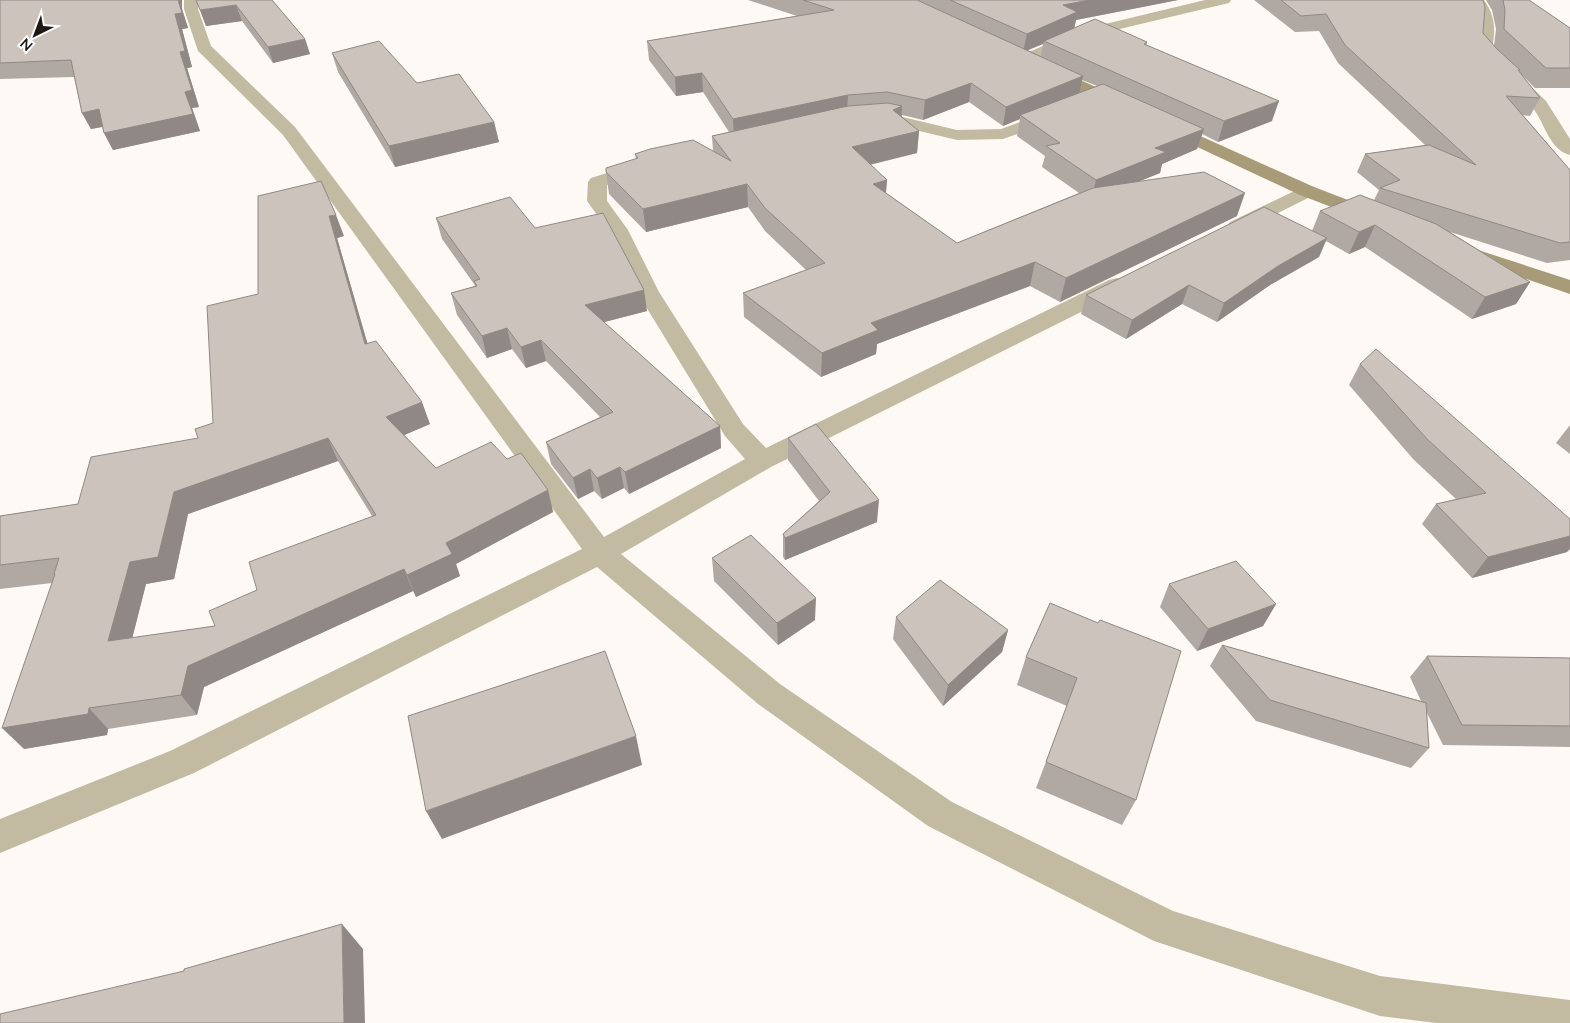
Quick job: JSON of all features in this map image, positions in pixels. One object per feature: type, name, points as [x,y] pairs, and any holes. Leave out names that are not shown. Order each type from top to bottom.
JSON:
[{"type":"street","points":[[191,0],[204,48],[289,131],[600,552],[769,694],[940,814],[1167,928],[1380,996],[1570,1020]]},
{"type":"street","points":[[1024,60],[1081,34],[1224,0]]},
{"type":"street","points":[[1476,0],[1481,5],[1489,29],[1484,49],[1491,59],[1546,114],[1551,128],[1563,143],[1570,148]]},
{"type":"street","points":[[1007,52],[1024,60],[1085,102],[1135,112]]},
{"type":"street","points":[[857,120],[886,118],[957,135],[1004,134],[1085,102]]},
{"type":"street","points":[[1153,120],[1307,191],[1390,223]]},
{"type":"street","points":[[656,164],[598,182],[597,201],[618,230],[648,292],[734,430],[762,461]]},
{"type":"street","points":[[1218,236],[1307,191]]},
{"type":"street","points":[[1454,247],[1570,287]]},
{"type":"street","points":[[0,836],[182,762],[600,552],[762,461],[1137,275]]},
{"type":"building","points":[[0,0],[178,0],[182,13],[175,14],[185,51],[180,52],[192,90],[185,92],[193,114],[104,133],[99,109],[82,113],[71,60],[0,63]]},
{"type":"building","points":[[196,0],[272,0],[305,39],[268,47],[236,5],[200,10]]},
{"type":"building","points":[[803,0],[917,0],[1083,76],[1006,107],[971,83],[925,100],[887,92],[848,95],[733,119],[702,73],[675,77],[647,41],[834,10]]},
{"type":"building","points":[[950,0],[1090,0],[1063,5],[1077,12],[1027,34]]},
{"type":"building","points":[[1281,0],[1483,0],[1485,7],[1483,33],[1520,70],[1518,70],[1540,98],[1506,96],[1570,170],[1570,242],[1560,243],[1380,188],[1400,180],[1365,154],[1429,145],[1476,165],[1345,45],[1326,14],[1301,16]]},
{"type":"building","points":[[1503,0],[1529,0],[1570,28],[1570,68],[1546,68],[1504,29],[1505,10]]},
{"type":"building","points":[[1095,19],[1147,42],[1144,44],[1279,101],[1224,121],[1044,41]]},
{"type":"building","points":[[379,41],[417,83],[459,74],[494,122],[389,146],[332,53]]},
{"type":"building","points":[[1103,84],[1204,129],[1155,148],[1166,152],[1096,180],[1046,146],[1060,143],[1020,115]]},
{"type":"building","points":[[888,103],[902,106],[893,110],[919,131],[852,147],[887,180],[873,184],[957,243],[1093,188],[1204,172],[1245,193],[1066,278],[1035,262],[871,323],[878,330],[822,353],[743,293],[825,263],[765,208],[747,184],[643,209],[606,172],[606,168],[638,158],[635,154],[693,140],[731,161],[712,136],[848,106]]},
{"type":"building","points":[[321,181],[336,215],[329,216],[365,344],[376,341],[422,402],[386,417],[436,468],[491,442],[507,459],[521,453],[548,490],[446,543],[452,554],[407,575],[404,569],[188,666],[181,695],[89,708],[88,714],[2,728],[59,558],[0,565],[0,516],[78,504],[91,457],[198,438],[195,429],[213,423],[207,306],[258,294],[258,196]],"holes":[[[328,438],[376,515],[249,562],[257,590],[209,611],[215,626],[108,641],[130,562],[158,557],[174,492]]]},
{"type":"building","points":[[1360,195],[1436,224],[1530,282],[1485,297],[1375,225],[1359,232],[1320,211]]},
{"type":"building","points":[[510,197],[535,228],[603,213],[644,290],[585,305],[720,426],[625,472],[620,467],[597,478],[590,469],[573,478],[546,442],[613,412],[541,340],[521,347],[507,328],[482,336],[451,293],[477,286],[474,281],[480,279],[436,218]]},
{"type":"building","points":[[1264,207],[1327,238],[1278,266],[1224,303],[1189,285],[1132,320],[1086,295]]},
{"type":"building","points":[[1376,349],[1570,519],[1570,536],[1488,557],[1436,504],[1486,493],[1427,439],[1360,364]]},
{"type":"building","points":[[816,424],[879,500],[785,538],[783,534],[830,492],[788,438]]},
{"type":"building","points":[[751,535],[816,598],[777,623],[712,558]]},
{"type":"building","points":[[1236,561],[1276,604],[1208,629],[1169,584]]},
{"type":"building","points":[[940,580],[1008,630],[948,685],[896,617]]},
{"type":"building","points":[[1050,603],[1098,623],[1100,620],[1181,651],[1136,800],[1046,762],[1077,678],[1026,657]]},
{"type":"building","points":[[1222,645],[1426,703],[1429,748],[1270,700]]},
{"type":"building","points":[[605,651],[636,736],[426,811],[408,716]]},
{"type":"building","points":[[1427,656],[1570,658],[1570,726],[1462,725]]},
{"type":"building","points":[[342,924],[344,1023],[0,1023],[0,1014],[184,971],[184,969]]}]
